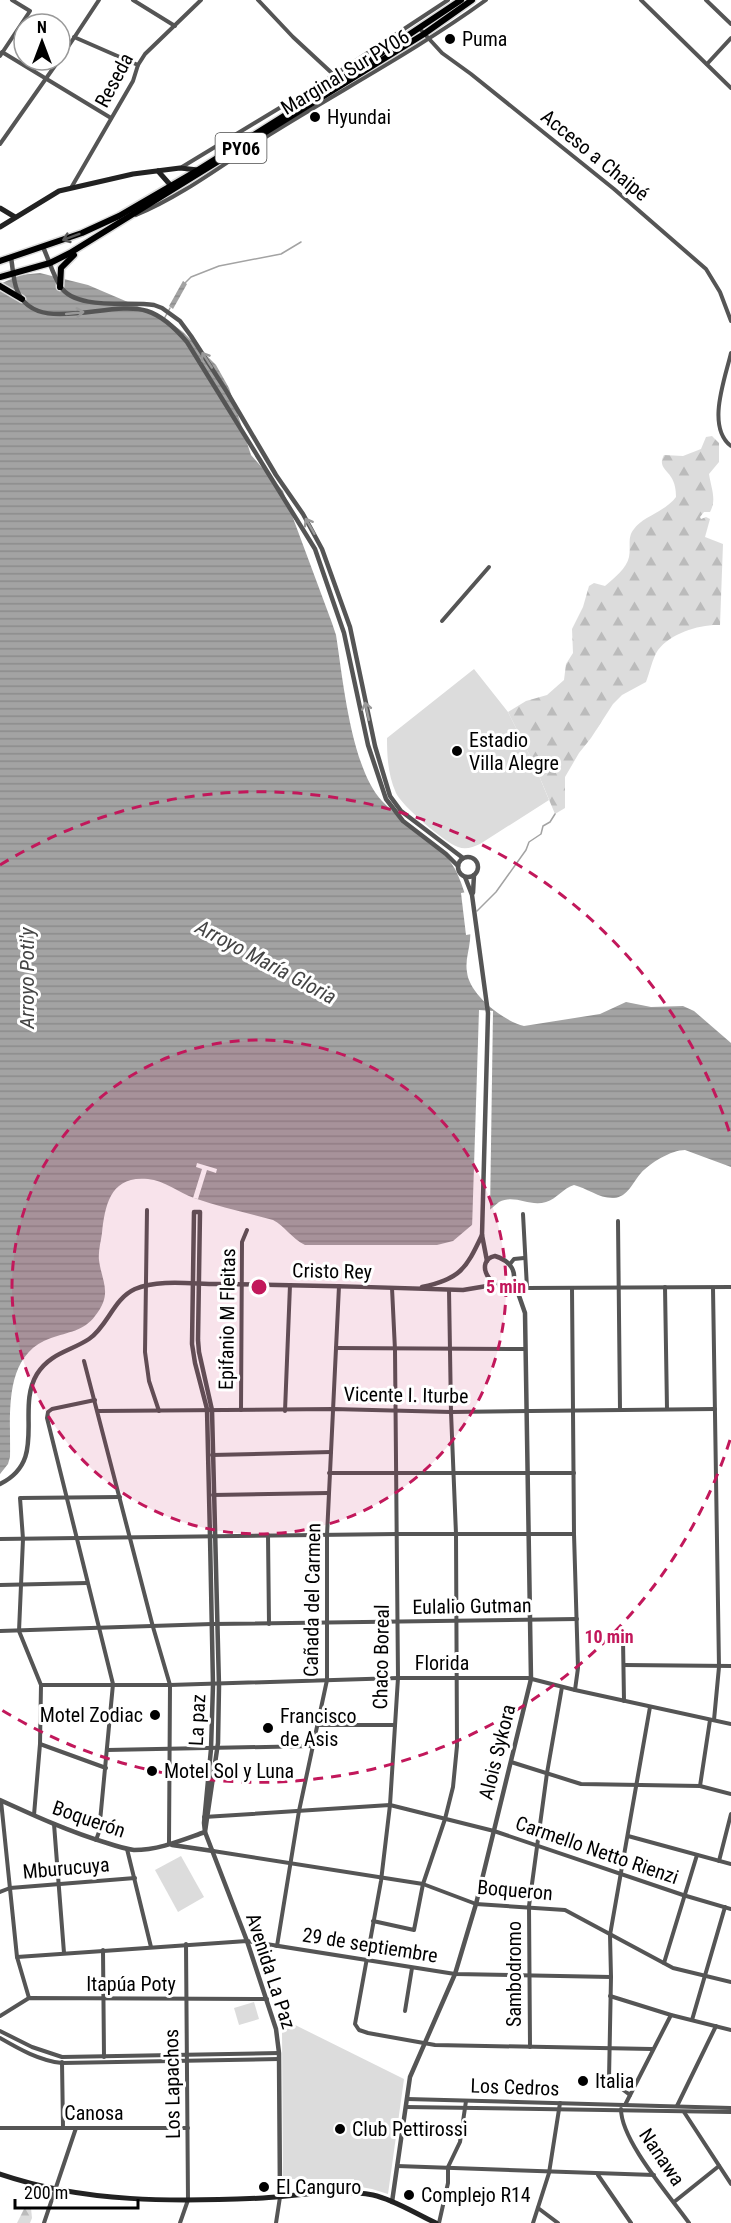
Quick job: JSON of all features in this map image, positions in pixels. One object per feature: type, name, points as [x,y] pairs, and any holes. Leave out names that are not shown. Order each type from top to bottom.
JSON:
[{"type":"highway","name":"PY06","points":[[0,277],[14,275],[50,263],[125,220],[336,79],[424,34],[461,0]]},
{"type":"highway","name":"PY06","points":[[0,261],[102,225],[173,187],[424,34],[472,0]]},
{"type":"highway","points":[[60,287],[59,273],[65,261],[99,235]]},
{"type":"highway","points":[[0,286],[22,298]]},
{"type":"main road","points":[[0,227],[59,191],[133,174],[180,168],[198,170]]},
{"type":"main road","points":[[158,171],[173,187]]},
{"type":"main road","points":[[0,208],[15,217]]},
{"type":"main road","points":[[0,2174],[56,2189],[111,2198],[188,2200],[352,2193],[379,2197],[438,2223]]},
{"type":"street","points":[[12,0],[30,11],[1,55],[47,79],[111,118]]},
{"type":"street","points":[[72,41],[99,0]]},
{"type":"street","points":[[133,0],[175,26]]},
{"type":"street","name":"Reseda","points":[[71,188],[133,81],[138,64],[145,54],[201,0]]},
{"type":"street","points":[[180,168],[336,79],[448,0]]},
{"type":"street","name":"Marginal Sur PY06","points":[[125,220],[157,205],[198,181],[424,34],[486,0]]},
{"type":"street","points":[[640,0],[731,88]]},
{"type":"street","points":[[706,0],[731,24]]},
{"type":"street","points":[[260,1],[336,79]]},
{"type":"street","name":"Acceso a Chaipé","points":[[424,34],[442,53],[614,189],[699,262],[720,292],[731,321]]},
{"type":"street","points":[[74,38],[138,64]]},
{"type":"street","points":[[706,64],[731,38]]},
{"type":"street","points":[[0,144],[52,72]]},
{"type":"street","points":[[43,247],[60,287],[74,299],[88,303],[146,304],[162,308],[180,321],[227,392],[276,475],[303,514],[322,549],[350,627],[380,764],[390,796],[401,812],[463,858],[471,857],[476,861],[478,870],[474,875],[472,895],[488,1013],[482,1223],[487,1276],[481,1286]]},
{"type":"street","points":[[11,258],[17,290],[22,298],[39,312],[54,315],[137,309],[158,315],[176,329],[187,342],[315,549],[344,633],[368,745],[386,799],[403,821],[458,866],[459,873],[465,877],[472,895]]},
{"type":"street","points":[[731,353],[717,414],[718,428],[722,438],[731,447]]},
{"type":"street","points":[[442,621],[489,567]]},
{"type":"street","points":[[458,866],[463,858]]},
{"type":"street","points":[[465,877],[474,875]]},
{"type":"street","points":[[147,1210],[146,1368],[159,1411]]},
{"type":"street","name":"La paz","points":[[196,1284],[194,1212],[200,1212],[193,1354],[209,1409],[217,1749],[206,1817]]},
{"type":"street","points":[[523,1214],[526,1288],[731,1287]]},
{"type":"street","points":[[618,1221],[620,1409]]},
{"type":"street","name":"Epifanio M Fleitas","points":[[241,1410],[242,1242],[247,1230]]},
{"type":"street","points":[[416,1289],[450,1278],[462,1269],[472,1257],[482,1235]]},
{"type":"street","points":[[485,1247],[495,1256],[510,1264],[514,1275],[512,1287],[504,1288],[492,1283],[487,1276]]},
{"type":"street","points":[[487,1261],[490,1257],[495,1256]]},
{"type":"street","points":[[510,1264],[514,1259],[524,1258]]},
{"type":"street","name":"Cristo Rey","points":[[145,1286],[241,1284],[463,1290],[488,1286],[492,1283]]},
{"type":"street","points":[[285,1411],[290,1285]]},
{"type":"street","points":[[0,1484],[19,1469],[26,1457],[29,1441],[31,1390],[40,1369],[57,1354],[97,1333],[123,1298],[135,1289],[145,1286]]},
{"type":"street","name":"Cañada del Carmen","points":[[277,1946],[299,1811],[327,1680],[328,1493],[339,1286]]},
{"type":"street","name":"Alois Sykora","points":[[392,2202],[410,2077],[455,1974],[476,1904],[531,1678],[525,1309],[512,1287]]},
{"type":"street","points":[[665,1287],[667,1409]]},
{"type":"street","name":"Chaco Boreal","points":[[392,1288],[395,1350],[399,1678],[390,1805],[381,1878],[355,2024],[359,2030],[368,2033],[424,2043]]},
{"type":"street","points":[[572,1288],[573,1473],[578,1668],[575,1690]]},
{"type":"street","points":[[700,1786],[712,1720],[718,1667],[712,1288]]},
{"type":"street","points":[[373,1922],[414,1930],[423,1884],[453,1788],[457,1746],[458,1678],[449,1290]]},
{"type":"street","points":[[336,1348],[525,1349]]},
{"type":"street","points":[[84,1361],[170,1685],[169,1845],[213,1851]]},
{"type":"street","points":[[95,1400],[52,1409],[47,1414],[65,1497],[113,1684],[106,1768],[99,1832],[96,1840]]},
{"type":"street","name":"Vicente I. Iturbe","points":[[98,1411],[333,1409],[451,1412],[715,1409]]},
{"type":"street","points":[[211,1455],[331,1452]]},
{"type":"street","points":[[330,1473],[573,1473]]},
{"type":"street","points":[[212,1495],[328,1493]]},
{"type":"street","points":[[34,1816],[40,1744],[41,1685],[19,1631],[23,1539],[20,1498],[120,1497]]},
{"type":"street","points":[[0,1539],[574,1534]]},
{"type":"street","points":[[268,1535],[269,1624]]},
{"type":"street","points":[[0,1585],[87,1583]]},
{"type":"street","name":"Eulalio Gutman","points":[[0,1631],[215,1624],[577,1619]]},
{"type":"street","points":[[623,1639],[624,1701]]},
{"type":"street","points":[[624,1665],[731,1666]]},
{"type":"street","name":"Florida","points":[[41,1685],[170,1685],[399,1678],[531,1678],[575,1690],[731,1724]]},
{"type":"street","name":"La paz","points":[[205,1832],[216,1683]]},
{"type":"street","name":"Sambodromo","points":[[530,2047],[529,1906],[562,1687]]},
{"type":"street","points":[[630,2096],[609,2079],[610,1935],[650,1707]]},
{"type":"street","points":[[317,1725],[395,1725]]},
{"type":"street","points":[[40,1744],[106,1768]]},
{"type":"street","points":[[107,1750],[313,1746]]},
{"type":"street","points":[[511,1762],[581,1784],[700,1786],[731,1794]]},
{"type":"street","points":[[0,2016],[29,1998],[17,1957],[1,1801]]},
{"type":"street","name":"Boquerón","points":[[1,1801],[96,1840],[127,1849],[169,1845],[205,1832]]},
{"type":"street","name":"Carmello Netto Rienzi","points":[[206,1817],[390,1805],[494,1831],[731,1909]]},
{"type":"street","points":[[1,1811],[11,1806]]},
{"type":"street","points":[[719,1861],[731,1814]]},
{"type":"street","points":[[54,1824],[64,1953]]},
{"type":"street","name":"Avenida La Paz","points":[[205,1832],[247,1941],[276,2029],[279,2056],[280,2197]]},
{"type":"street","points":[[628,1836],[731,1864]]},
{"type":"street","points":[[127,1849],[151,1947]]},
{"type":"street","name":"Boqueron","points":[[213,1851],[423,1884],[476,1904],[565,1910],[673,1968],[731,1982]]},
{"type":"street","points":[[664,1963],[697,1855]]},
{"type":"street","name":"Mburucuya","points":[[0,1892],[10,1887],[135,1878]]},
{"type":"street","points":[[692,2020],[725,1907]]},
{"type":"street","name":"29 de septiembre","points":[[17,1957],[247,1941],[455,1974],[611,1977]]},
{"type":"street","name":"Los Lapachos","points":[[180,2223],[188,2200],[186,1944]]},
{"type":"street","points":[[103,1950],[104,2063]]},
{"type":"street","points":[[405,2011],[412,1968]]},
{"type":"street","points":[[610,1996],[731,2030]]},
{"type":"street","name":"Itapúa Poty","points":[[29,1998],[267,1999]]},
{"type":"street","points":[[623,2105],[630,2096],[671,2015]]},
{"type":"street","points":[[716,2026],[679,2106],[731,2184]]},
{"type":"street","points":[[0,2031],[32,2048],[62,2060],[104,2063],[188,2062],[279,2056]]},
{"type":"street","points":[[0,2038],[25,2052],[47,2060],[104,2057],[279,2056]]},
{"type":"street","points":[[424,2043],[652,2049]]},
{"type":"street","points":[[62,2060],[63,2127]]},
{"type":"street","name":"Los Cedros","points":[[407,2099],[731,2108]]},
{"type":"street","points":[[438,2223],[448,2183],[448,2167],[460,2142],[466,2101]]},
{"type":"street","points":[[533,2223],[549,2173],[560,2103]]},
{"type":"street","name":"Nanawa","points":[[623,2105],[621,2117],[631,2141],[689,2223]]},
{"type":"street","points":[[406,2107],[731,2112]]},
{"type":"street","name":"Canosa","points":[[0,2128],[188,2128]]},
{"type":"street","points":[[44,2223],[76,2128]]},
{"type":"street","points":[[397,2166],[654,2175]]},
{"type":"street","points":[[674,2202],[719,2166]]},
{"type":"street","points":[[597,2174],[631,2223]]},
{"type":"street","points":[[276,2223],[280,2197]]},
{"type":"street","points":[[538,2208],[558,2223]]},
{"type":"green space","points":[[712,436],[719,443],[719,462],[709,474],[713,503],[710,512],[704,512],[700,517],[710,519],[705,537],[723,544],[720,625],[704,626],[678,634],[658,650],[646,682],[622,695],[613,704],[579,753],[565,777],[565,808],[555,814],[535,766],[508,712],[526,701],[547,695],[564,680],[566,664],[573,653],[572,629],[583,607],[589,586],[594,583],[605,586],[620,573],[628,561],[630,539],[634,529],[676,497],[671,477],[662,465],[664,455],[683,456],[701,449],[706,437]]},
{"type":"green space","name":"Estadio Villa Alegre","points":[[474,669],[508,712],[549,800],[480,844],[464,848],[452,844],[434,831],[400,799],[393,786],[390,773],[387,738]]},
{"type":"green space","points":[[181,1856],[204,1897],[178,1912],[155,1870]]},
{"type":"green space","points":[[254,2002],[259,2019],[239,2025],[234,2008]]},
{"type":"green space","name":"Club Pettirossi","points":[[277,2016],[404,2079],[388,2194],[355,2186],[354,2179],[283,2179],[282,2030]]},
{"type":"green space","points":[[25,2207],[31,2208],[30,2223],[17,2223]]},
{"type":"water","points":[[40,273],[88,285],[163,317],[183,332],[216,365],[229,388],[251,455],[283,491],[332,623],[350,722],[371,786],[391,810],[440,849],[459,877],[469,913],[470,940],[467,968],[469,980],[480,997],[497,1013],[524,1026],[600,1014],[626,1002],[651,1007],[683,1006],[694,1011],[731,1043],[731,1167],[685,1150],[679,1151],[650,1165],[627,1192],[619,1197],[604,1197],[574,1185],[546,1202],[505,1200],[499,1202],[453,1241],[437,1245],[305,1245],[273,1220],[194,1198],[154,1180],[136,1179],[126,1182],[112,1194],[103,1222],[99,1257],[105,1288],[104,1301],[86,1325],[35,1346],[24,1358],[12,1388],[10,1457],[8,1464],[0,1474],[0,284],[20,275]]},
{"type":"water","points":[[183,281],[187,284],[173,309],[169,306]]},
{"type":"pier","points":[[467,892],[474,926],[473,934],[466,935],[461,893]]},
{"type":"pier","points":[[479,1010],[493,1011],[490,1214],[472,1229]]},
{"type":"pier","points":[[197,1163],[217,1169],[216,1173],[207,1170],[198,1199],[193,1198],[202,1169],[196,1167]]},
{"type":"waterway","points":[[185,283],[191,277],[219,266],[281,254],[301,242]]},
{"type":"waterway","points":[[164,319],[170,308]]},
{"type":"waterway","points":[[477,911],[496,892],[526,850],[529,842],[541,834],[543,826],[550,822],[555,814]]},
{"type":"place","name":"Puma","points":[[450,39]]},
{"type":"place","name":"Hyundai","points":[[315,117]]},
{"type":"place","name":"Estadio Villa Alegre","points":[[457,751]]},
{"type":"place","name":"Motel Zodiac","points":[[155,1715]]},
{"type":"place","name":"Francisco de Asis","points":[[268,1728]]},
{"type":"place","name":"Motel Sol y Luna","points":[[152,1771]]},
{"type":"place","name":"Italia","points":[[583,2081]]},
{"type":"place","name":"Club Pettirossi","points":[[340,2129]]},
{"type":"place","name":"El Canguro","points":[[264,2187]]},
{"type":"place","name":"Complejo R14","points":[[409,2195]]},
{"type":"water label","name":"Arroyo María Gloria","points":[[266,962]]},
{"type":"water label","name":"Arroyo Poti'y","points":[[27,978]]}]
